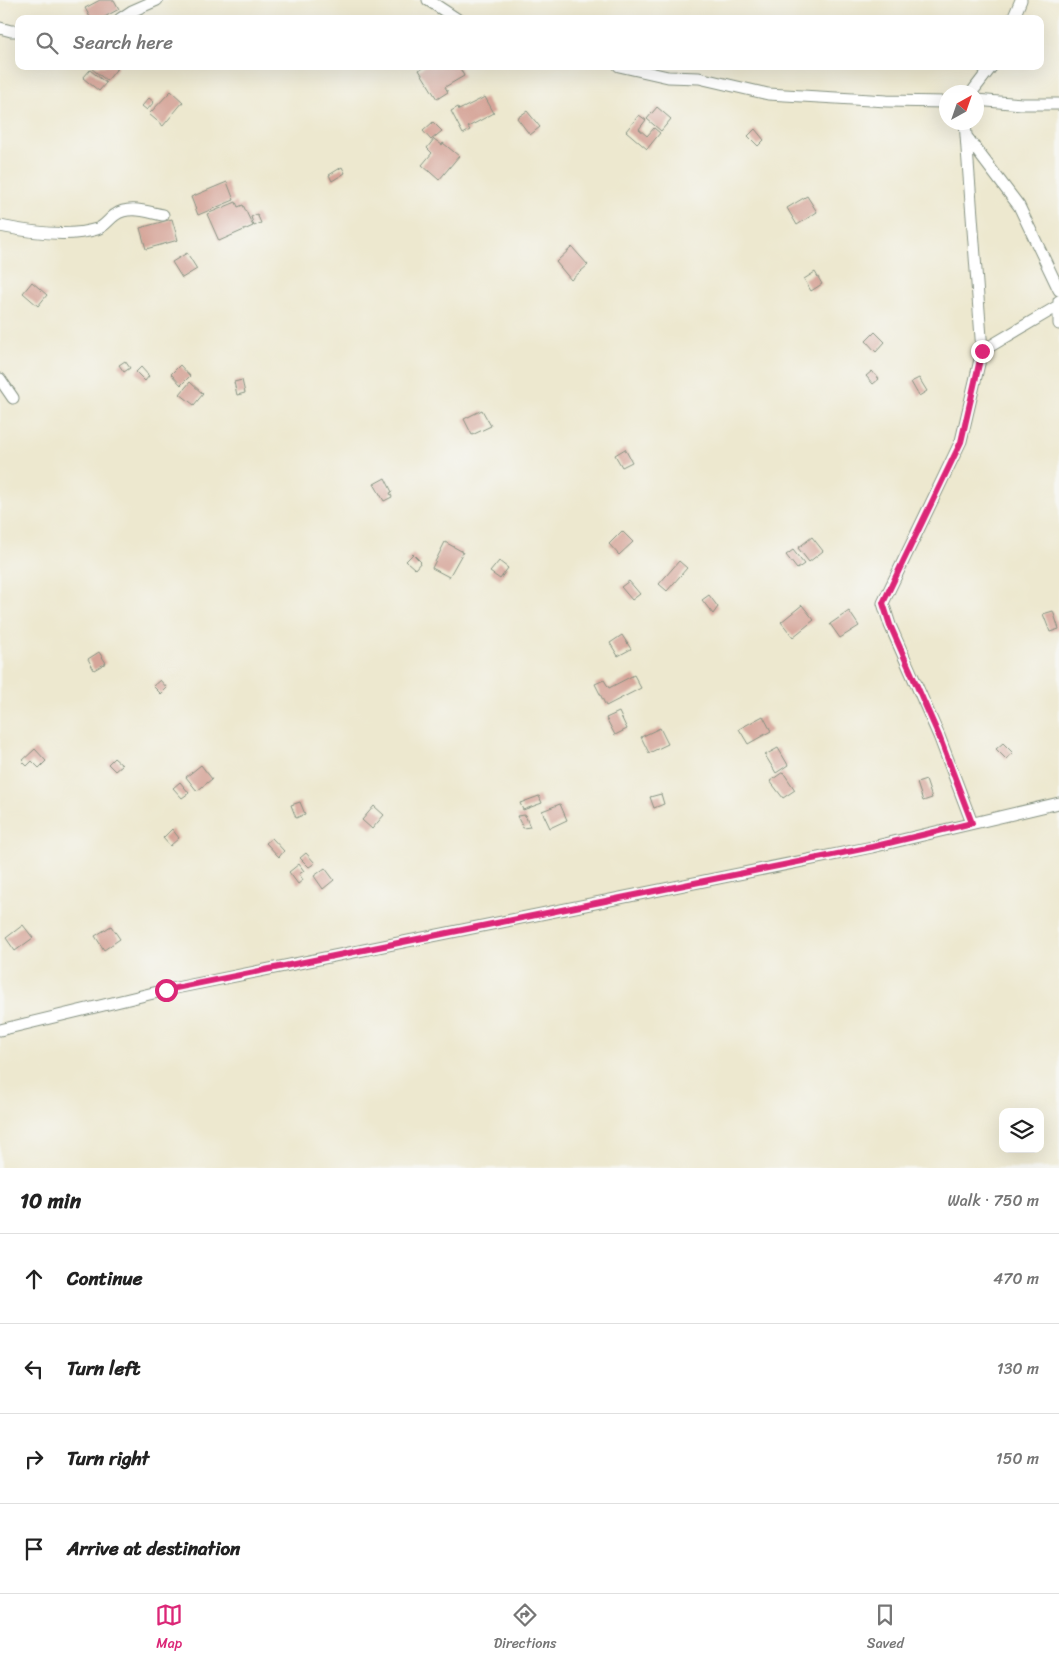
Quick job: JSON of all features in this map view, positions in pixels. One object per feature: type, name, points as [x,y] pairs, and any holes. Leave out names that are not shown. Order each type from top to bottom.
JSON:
[{"type":"street","points":[[126,15],[157,0]]},
{"type":"street","points":[[428,0],[451,15]]},
{"type":"street","points":[[1015,15],[1021,0]]},
{"type":"street","points":[[0,28],[15,31]]},
{"type":"street","points":[[637,70],[668,77],[699,78],[768,94],[887,101],[939,102]]},
{"type":"street","points":[[977,85],[989,70]]},
{"type":"street","points":[[984,101],[1022,104],[1059,104]]},
{"type":"street","points":[[966,130],[982,351],[961,442],[883,603],[890,625],[939,736],[972,823]]},
{"type":"street","points":[[966,136],[1019,206],[1059,290]]},
{"type":"street","points":[[0,226],[71,234],[99,229],[126,208],[163,215]]},
{"type":"street","points":[[982,351],[1058,303],[1059,324]]},
{"type":"street","points":[[0,379],[13,398]]},
{"type":"street","points":[[0,1030],[166,990],[862,849],[1059,803]]},
{"type":"building","points":[[100,0],[114,0],[119,9],[108,15],[89,15],[85,8]]},
{"type":"building","points":[[90,70],[106,83],[99,91],[83,78]]},
{"type":"building","points":[[93,70],[116,70],[107,81]]},
{"type":"building","points":[[419,70],[461,70],[464,76],[445,87],[448,92],[437,99]]},
{"type":"building","points":[[171,91],[183,102],[163,126],[149,114]]},
{"type":"building","points":[[485,97],[494,113],[468,127],[470,130],[463,134],[451,111],[458,107],[459,110]]},
{"type":"building","points":[[149,98],[154,102],[147,110],[142,106]]},
{"type":"building","points":[[657,107],[671,119],[661,131],[647,119]]},
{"type":"building","points":[[527,111],[540,127],[530,135],[517,118]]},
{"type":"building","points":[[639,115],[646,120],[639,129],[647,136],[654,128],[660,133],[647,149],[626,131]]},
{"type":"building","points":[[433,122],[442,131],[431,140],[423,131]]},
{"type":"building","points":[[755,129],[764,140],[758,146],[748,136]]},
{"type":"building","points":[[434,139],[442,145],[443,143],[459,156],[439,180],[422,165],[432,153],[427,148]]},
{"type":"building","points":[[342,167],[345,173],[332,181],[329,175]]},
{"type":"building","points":[[227,182],[234,200],[198,215],[191,197]]},
{"type":"building","points":[[807,196],[817,212],[797,225],[787,208]]},
{"type":"building","points":[[236,202],[238,207],[243,205],[253,226],[219,241],[207,214]]},
{"type":"building","points":[[257,214],[261,223],[254,226],[251,217]]},
{"type":"building","points":[[172,219],[178,240],[146,249],[140,228]]},
{"type":"building","points":[[572,247],[588,265],[571,280],[556,262]]},
{"type":"building","points":[[187,253],[197,269],[182,278],[172,262]]},
{"type":"building","points":[[815,272],[822,284],[811,291],[804,279]]},
{"type":"building","points":[[32,282],[47,295],[38,306],[23,293]]},
{"type":"building","points":[[875,332],[885,342],[876,352],[866,341]]},
{"type":"building","points":[[125,361],[130,368],[124,372],[119,365]]},
{"type":"building","points":[[180,365],[190,376],[181,385],[171,374]]},
{"type":"building","points":[[141,367],[149,376],[145,381],[136,372]]},
{"type":"building","points":[[872,371],[879,379],[873,384],[866,376]]},
{"type":"building","points":[[919,378],[927,391],[919,396],[911,382]]},
{"type":"building","points":[[242,380],[245,393],[237,395],[234,382]]},
{"type":"building","points":[[190,382],[203,394],[194,405],[180,394]]},
{"type":"building","points":[[482,410],[491,426],[472,435],[464,419]]},
{"type":"building","points":[[625,449],[632,462],[622,467],[615,455]]},
{"type":"building","points":[[385,478],[392,492],[390,493],[392,497],[384,501],[374,484]]},
{"type":"building","points":[[622,531],[633,542],[619,555],[609,544]]},
{"type":"building","points":[[812,537],[823,551],[809,562],[798,548]]},
{"type":"building","points":[[445,542],[463,552],[449,577],[432,568]]},
{"type":"building","points":[[793,550],[804,564],[797,569],[786,555]]},
{"type":"building","points":[[413,554],[421,562],[415,569],[406,561]]},
{"type":"building","points":[[499,561],[508,568],[500,579],[490,572]]},
{"type":"building","points":[[679,561],[687,568],[667,591],[659,584]]},
{"type":"building","points":[[629,581],[640,594],[632,600],[621,587]]},
{"type":"building","points":[[709,595],[718,607],[713,614],[702,600]]},
{"type":"building","points":[[802,605],[814,620],[793,637],[781,622]]},
{"type":"building","points":[[849,611],[859,626],[840,638],[830,624]]},
{"type":"building","points":[[1053,611],[1059,629],[1050,632],[1043,614]]},
{"type":"building","points":[[622,635],[631,649],[618,656],[610,643]]},
{"type":"building","points":[[99,652],[106,663],[94,670],[88,659]]},
{"type":"building","points":[[634,675],[641,688],[606,706],[595,684],[604,680],[609,688]]},
{"type":"building","points":[[160,680],[167,688],[161,694],[153,686]]},
{"type":"building","points":[[619,712],[627,729],[615,735],[606,718]]},
{"type":"building","points":[[763,716],[771,731],[748,744],[739,729]]},
{"type":"building","points":[[660,728],[668,744],[649,753],[641,737]]},
{"type":"building","points":[[1003,743],[1013,753],[1006,759],[996,749]]},
{"type":"building","points":[[778,748],[788,765],[776,773],[765,755]]},
{"type":"building","points":[[35,749],[46,761],[39,768],[32,761],[27,766],[22,761]]},
{"type":"building","points":[[114,758],[122,765],[115,771],[108,764]]},
{"type":"building","points":[[201,765],[212,779],[197,791],[186,777]]},
{"type":"building","points":[[783,772],[795,790],[783,798],[770,781]]},
{"type":"building","points":[[926,780],[932,798],[923,801],[917,783]]},
{"type":"building","points":[[180,782],[189,793],[182,798],[173,788]]},
{"type":"building","points":[[661,794],[664,804],[654,808],[650,797]]},
{"type":"building","points":[[539,796],[542,803],[523,810],[520,803]]},
{"type":"building","points":[[300,802],[305,814],[296,818],[291,805]]},
{"type":"building","points":[[560,804],[567,820],[550,828],[542,811]]},
{"type":"building","points":[[374,806],[384,815],[372,829],[362,820]]},
{"type":"building","points":[[525,815],[530,827],[523,828],[517,816]]},
{"type":"building","points":[[172,829],[179,838],[170,846],[163,838]]},
{"type":"building","points":[[272,838],[284,851],[279,857],[266,843]]},
{"type":"building","points":[[306,853],[315,863],[309,867],[300,858]]},
{"type":"building","points":[[299,864],[304,871],[299,874],[303,880],[298,884],[289,872]]},
{"type":"building","points":[[325,868],[334,880],[323,889],[314,876]]},
{"type":"building","points":[[23,925],[33,938],[15,951],[6,938]]},
{"type":"building","points":[[111,926],[120,939],[104,950],[95,936]]},
{"type":"route","points":[[166,990],[872,847],[972,823],[939,736],[890,625],[883,603],[961,442],[982,351]]}]
